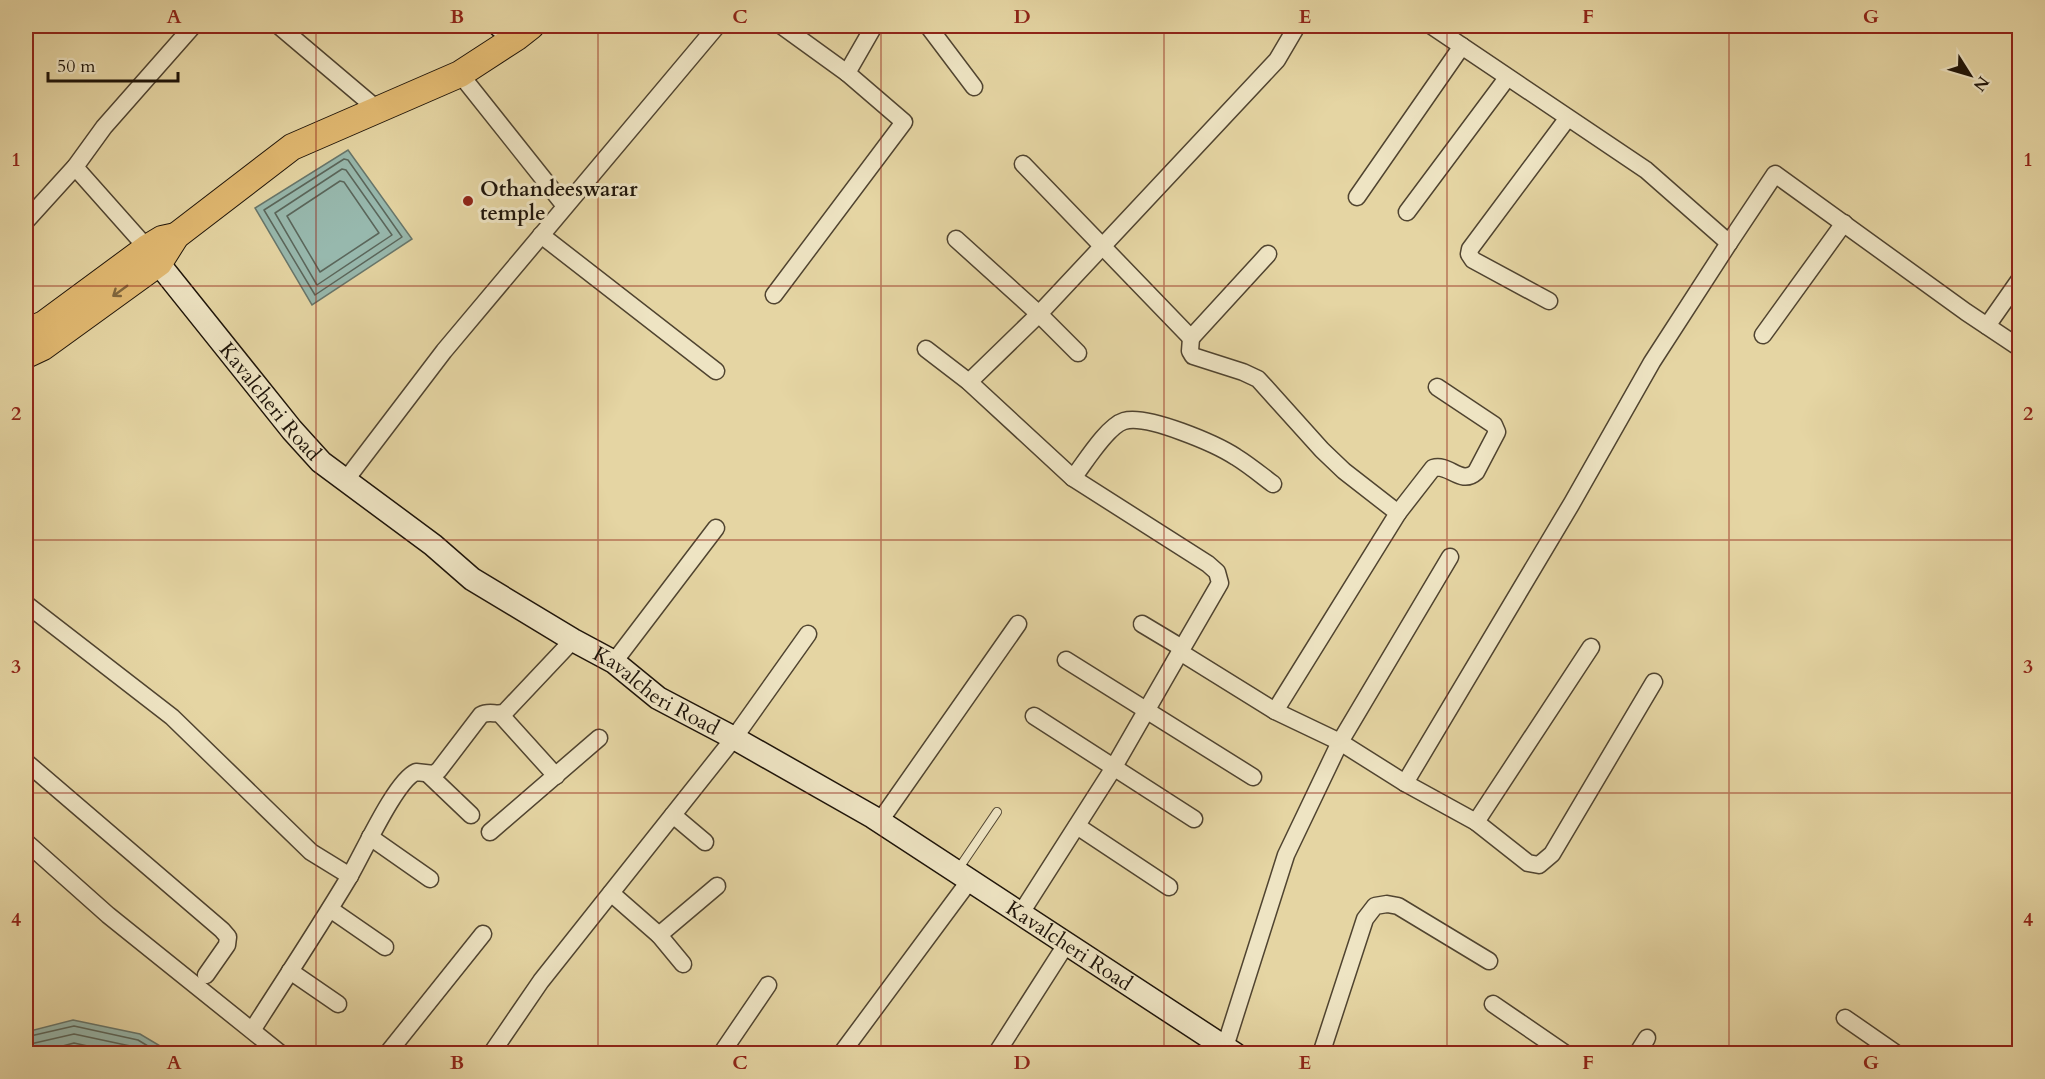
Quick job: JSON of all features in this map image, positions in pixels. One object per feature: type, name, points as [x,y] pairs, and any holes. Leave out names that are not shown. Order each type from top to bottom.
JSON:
[{"type":"main road","points":[[26,355],[43,347],[176,236],[292,147],[460,74],[516,29]]},
{"type":"main road","points":[[26,332],[44,324],[153,256]]},
{"type":"street","points":[[26,221],[75,167],[104,128],[193,26]]},
{"type":"street","points":[[279,26],[377,109]]},
{"type":"street","points":[[345,481],[444,351],[717,26]]},
{"type":"street","points":[[774,295],[904,122],[847,73],[782,26]]},
{"type":"street","points":[[847,73],[874,26]]},
{"type":"street","points":[[928,26],[974,87]]},
{"type":"street","points":[[969,382],[1039,314],[1278,60],[1297,26]]},
{"type":"street","points":[[1432,26],[1646,170],[1729,243]]},
{"type":"street","points":[[1358,197],[1462,46]]},
{"type":"street","points":[[460,74],[565,206]]},
{"type":"street","points":[[1407,212],[1507,78]]},
{"type":"street","points":[[1549,301],[1473,260],[1469,254],[1470,249],[1567,118]]},
{"type":"street","points":[[1023,164],[1191,338]]},
{"type":"street","points":[[75,167],[153,256]]},
{"type":"street","points":[[1405,783],[1572,503],[1652,362],[1775,174],[2019,348]]},
{"type":"street","points":[[1763,335],[1844,223]]},
{"type":"street","points":[[541,235],[716,371]]},
{"type":"street","points":[[956,239],[1039,314],[1078,353]]},
{"type":"street","points":[[1268,254],[1191,338],[1190,351],[1193,356],[1258,379],[1322,450],[1344,471],[1398,513]]},
{"type":"street","name":"Kavalcheri Road","points":[[153,256],[292,430],[321,462],[433,545],[472,579],[614,662],[658,698],[734,738],[880,821],[1230,1050]]},
{"type":"street","points":[[1987,326],[2019,279]]},
{"type":"street","points":[[926,349],[969,382],[1073,478],[1208,564],[1217,572],[1220,584],[1113,767],[1021,913]]},
{"type":"street","points":[[1275,711],[1398,513],[1433,468],[1440,467],[1465,478],[1471,477],[1476,472],[1497,432],[1494,425],[1437,387]]},
{"type":"street","points":[[1073,478],[1114,427],[1123,421],[1134,420],[1163,426],[1199,438],[1236,456],[1273,484]]},
{"type":"street","points":[[614,662],[716,528]]},
{"type":"street","points":[[1230,1050],[1286,855],[1340,742],[1450,557]]},
{"type":"street","points":[[26,604],[172,717],[311,852],[350,876]]},
{"type":"street","points":[[880,821],[1018,624]]},
{"type":"street","points":[[1142,624],[1275,711],[1340,742],[1405,783],[1476,822],[1528,863],[1539,865],[1552,854],[1654,682]]},
{"type":"street","points":[[491,1053],[541,981],[734,738],[808,634]]},
{"type":"street","points":[[253,1029],[350,876],[380,819],[411,774],[416,772],[434,774],[439,770],[482,715],[490,712],[500,714],[505,712],[573,640]]},
{"type":"street","points":[[1476,822],[1591,647]]},
{"type":"street","points":[[1066,660],[1253,777]]},
{"type":"street","points":[[500,714],[556,776]]},
{"type":"street","points":[[1034,716],[1194,819]]},
{"type":"street","points":[[490,832],[599,738]]},
{"type":"street","points":[[26,762],[228,937],[227,945],[206,975]]},
{"type":"street","points":[[428,774],[471,815]]},
{"type":"street","points":[[673,815],[705,843]]},
{"type":"street","points":[[1077,826],[1169,887]]},
{"type":"street","points":[[370,837],[430,879]]},
{"type":"street","points":[[26,842],[108,915],[281,1053]]},
{"type":"street","points":[[841,1053],[964,875]]},
{"type":"street","points":[[659,935],[717,886]]},
{"type":"street","points":[[611,893],[659,935],[683,964]]},
{"type":"street","points":[[1321,1053],[1365,919],[1375,906],[1387,903],[1398,906],[1489,961]]},
{"type":"street","points":[[330,909],[385,947]]},
{"type":"street","points":[[387,1053],[483,934]]},
{"type":"street","points":[[996,1053],[1067,944]]},
{"type":"street","points":[[290,971],[338,1004]]},
{"type":"street","points":[[721,1053],[768,985]]},
{"type":"street","points":[[1493,1004],[1566,1053]]},
{"type":"street","points":[[1845,1018],[1897,1053]]},
{"type":"street","points":[[1637,1053],[1647,1038]]},
{"type":"lane","points":[[964,875],[997,812]]},
{"type":"water","points":[[348,150],[412,239],[312,305],[255,208]]},
{"type":"water","points":[[73,1020],[140,1034],[172,1053],[26,1053],[26,1032]]},
{"type":"place","name":"Othandeeswarar temple","points":[[468,201]]}]
